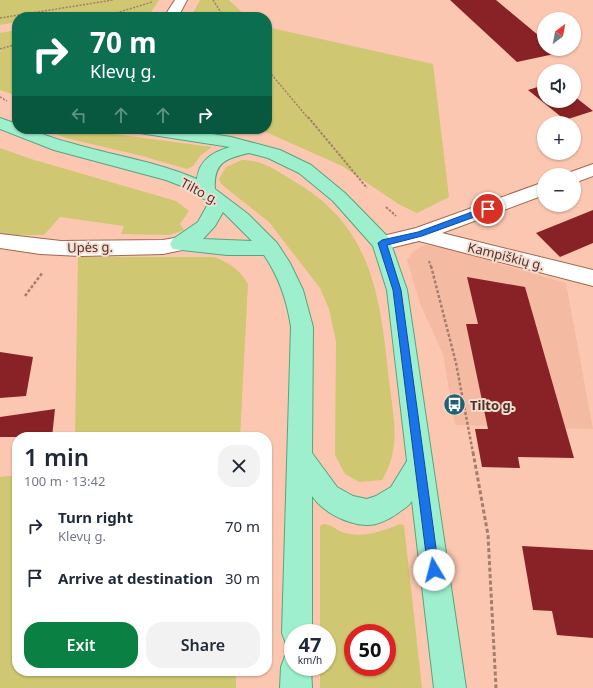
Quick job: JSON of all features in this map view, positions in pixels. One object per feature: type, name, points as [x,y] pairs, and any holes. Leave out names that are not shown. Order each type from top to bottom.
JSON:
[{"type":"main road","points":[[0,115],[12,116]]},
{"type":"main road","name":"Tilto g.","points":[[0,123],[12,128]]},
{"type":"main road","name":"Tilto g.","points":[[29,134],[60,146],[136,165],[172,177],[213,196],[253,229],[270,248],[292,285],[299,303],[302,327],[297,624]]},
{"type":"main road","points":[[180,134],[215,139],[250,147],[274,154],[305,169],[340,197],[382,243],[397,290],[419,466],[450,688]]},
{"type":"main road","points":[[180,244],[201,231],[212,218],[213,196],[206,174],[211,165],[225,154],[250,147]]},
{"type":"main road","points":[[180,244],[227,248],[270,248]]},
{"type":"main road","points":[[299,455],[328,496],[349,508],[367,512],[382,508],[400,496],[419,466]]},
{"type":"main road","points":[[296,676],[296,688]]},
{"type":"street","points":[[174,12],[180,0]]},
{"type":"street","points":[[581,174],[593,170]]},
{"type":"street","points":[[382,243],[419,234],[537,191]]},
{"type":"street","name":"Kampiškių g.","points":[[419,234],[593,278]]},
{"type":"street","name":"Upės g.","points":[[0,241],[22,246],[49,248],[163,247],[180,244]]},
{"type":"path","points":[[32,12],[113,0]]},
{"type":"path","points":[[119,12],[158,0]]},
{"type":"path","points":[[213,0],[221,12]]},
{"type":"path","points":[[0,18],[12,16]]},
{"type":"path","points":[[0,49],[12,45]]},
{"type":"path","points":[[272,75],[368,189]]},
{"type":"path","points":[[384,206],[419,234],[435,277],[456,363],[488,535],[496,688]]},
{"type":"path","points":[[25,296],[45,270]]},
{"type":"shaded area","points":[[0,0],[159,0],[151,12],[12,12],[12,23],[0,25]]},
{"type":"shaded area","points":[[200,0],[229,0],[242,12],[194,12]]},
{"type":"shaded area","points":[[272,28],[433,64],[449,197],[417,213],[400,205],[342,166],[270,134],[272,134]]},
{"type":"shaded area","points":[[12,31],[12,94],[0,90],[0,51],[2,51],[0,49],[0,33]]},
{"type":"shaded area","points":[[56,134],[114,134],[212,147],[200,156],[193,166],[187,169],[142,156],[66,138]]},
{"type":"shaded area","points":[[0,148],[31,159],[176,201],[189,211],[180,224],[184,230],[169,235],[121,234],[124,226],[60,217],[44,235],[10,235],[0,233]]},
{"type":"shaded area","points":[[242,160],[249,160],[268,166],[319,198],[340,219],[356,241],[368,266],[376,292],[386,349],[394,419],[394,443],[392,456],[382,480],[359,482],[345,474],[335,455],[336,341],[329,309],[320,288],[269,222],[221,184],[219,179],[226,167]]},
{"type":"shaded area","points":[[423,245],[442,247],[566,283],[593,429],[455,425],[443,354],[421,306],[407,260],[412,253]]},
{"type":"shaded area","points":[[78,257],[214,257],[238,270],[248,284],[240,432],[75,432]]},
{"type":"shaded area","points":[[12,476],[12,676],[236,676],[236,688],[0,688],[0,477]]},
{"type":"shaded area","points":[[326,524],[342,532],[359,535],[380,531],[400,524],[404,525],[422,688],[320,688],[320,676],[336,676],[336,624],[320,624],[320,526]]},
{"type":"building","points":[[450,0],[496,0],[537,34],[537,56],[545,56],[517,62]]},
{"type":"building","points":[[537,87],[537,97],[528,90]]},
{"type":"building","points":[[581,102],[593,111],[577,116],[560,116],[550,108],[581,108]]},
{"type":"building","points":[[593,210],[593,243],[560,257],[536,233]]},
{"type":"building","points":[[467,277],[525,287],[574,458],[518,457],[520,468],[482,467],[475,429],[488,429],[466,324],[478,324]]},
{"type":"building","points":[[0,352],[33,357],[26,396],[0,398]]},
{"type":"building","points":[[55,409],[53,432],[12,432],[12,437],[0,437],[0,417]]},
{"type":"building","points":[[522,546],[593,550],[593,638],[557,635],[552,611],[533,610]]},
{"type":"place","name":"Tilto g.","points":[[455,405]]},
{"type":"route","points":[[434,570],[419,466],[397,290],[382,243],[419,234],[488,209]]}]
